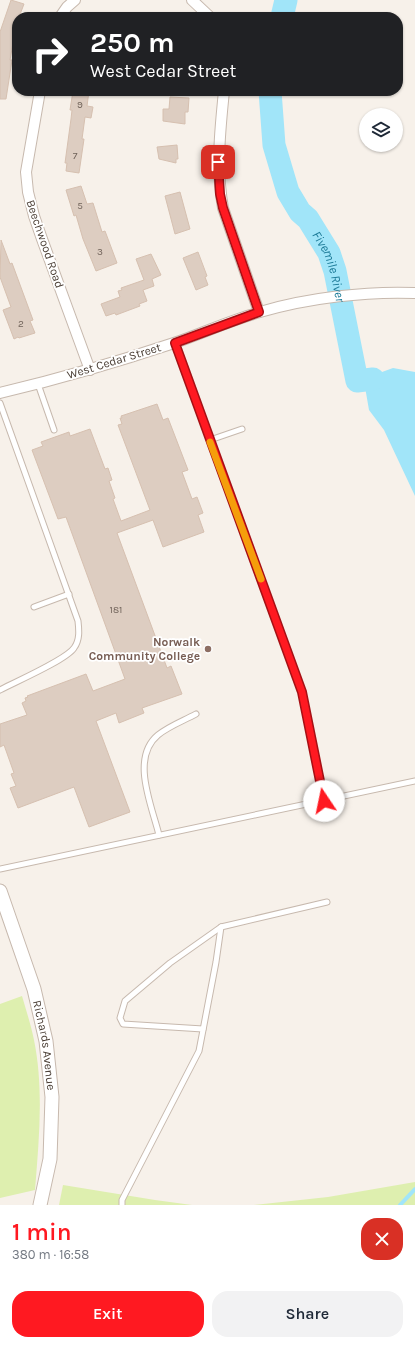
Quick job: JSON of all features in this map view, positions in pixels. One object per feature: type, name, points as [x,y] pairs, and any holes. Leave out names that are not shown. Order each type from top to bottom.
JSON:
[{"type":"street","points":[[64,12],[75,0]]},
{"type":"street","points":[[192,0],[205,12]]},
{"type":"street","name":"Beechwood Road","points":[[39,96],[26,172],[28,192],[40,233],[90,370]]},
{"type":"street","points":[[224,96],[218,162],[220,194],[223,208],[259,312]]},
{"type":"street","name":"West Cedar Street","points":[[0,393],[90,370],[175,343],[259,312],[300,303],[333,298],[389,292],[415,293]]},
{"type":"street","name":"Richards Avenue","points":[[0,891],[34,989],[46,1041],[52,1096],[50,1159],[40,1205]]},
{"type":"lane","points":[[175,343],[302,692],[324,801]]},
{"type":"lane","points":[[38,384],[54,430]]},
{"type":"lane","points":[[0,403],[69,594],[78,621],[79,635],[74,649],[63,658],[0,690]]},
{"type":"lane","points":[[210,440],[242,429]]},
{"type":"lane","points":[[34,607],[69,594]]},
{"type":"lane","points":[[159,835],[144,773],[146,752],[152,740],[157,735],[196,714]]},
{"type":"lane","points":[[0,869],[415,781]]},
{"type":"lane","points":[[203,1029],[124,1024],[120,1018],[125,1001],[170,963],[221,927],[327,902]]},
{"type":"lane","points":[[122,1205],[122,1200],[199,1051],[221,927]]},
{"type":"green space","points":[[22,996],[34,1040],[39,1077],[40,1115],[35,1190],[0,1198],[0,1004]]},
{"type":"green space","points":[[415,1182],[415,1205],[254,1205],[328,1197]]},
{"type":"green space","points":[[63,1185],[155,1200],[192,1205],[59,1205]]},
{"type":"water","points":[[393,368],[415,372],[415,496],[384,430],[369,410],[365,387],[382,372]]},
{"type":"building","points":[[11,0],[24,4],[21,12],[12,12],[12,49],[10,60],[12,60],[6,99],[0,99],[0,32]]},
{"type":"building","points":[[72,96],[88,96],[87,106],[93,107],[91,118],[85,117],[82,139],[84,139],[79,173],[66,171],[67,163],[65,163],[72,110],[70,110]]},
{"type":"building","points":[[170,97],[189,98],[188,112],[185,112],[185,124],[163,121],[163,109],[169,109]]},
{"type":"building","points":[[177,145],[178,159],[176,159],[176,163],[159,159],[157,147]]},
{"type":"building","points":[[81,186],[87,204],[93,203],[102,232],[105,231],[117,263],[96,271],[83,239],[76,215],[74,216],[66,190]]},
{"type":"building","points":[[180,192],[190,229],[175,234],[165,196]]},
{"type":"building","points":[[1,240],[10,264],[12,263],[33,320],[30,321],[35,333],[14,339],[3,310],[11,307],[0,277]]},
{"type":"building","points":[[198,252],[207,276],[205,277],[208,285],[196,290],[183,258]]},
{"type":"building","points":[[151,254],[161,275],[152,279],[154,286],[143,290],[147,301],[139,304],[140,306],[116,315],[115,313],[106,316],[101,304],[120,297],[118,291],[122,290],[121,288],[144,280],[136,259]]},
{"type":"building","points":[[157,404],[163,420],[168,418],[188,470],[182,472],[192,499],[197,497],[203,513],[198,515],[204,532],[163,547],[153,520],[117,533],[167,668],[171,666],[182,694],[142,708],[144,713],[119,723],[116,713],[96,721],[130,812],[89,827],[74,787],[18,808],[10,788],[16,786],[11,774],[14,773],[4,745],[0,747],[0,724],[27,715],[22,703],[26,701],[25,698],[28,697],[27,696],[86,674],[93,691],[125,679],[66,517],[58,519],[32,450],[43,446],[41,442],[69,432],[70,436],[90,429],[105,469],[108,468],[112,480],[109,481],[115,498],[113,499],[121,521],[150,510],[118,425],[122,424],[120,418],[122,418],[121,416]]},
{"type":"waterway","name":"Fivemile River","points":[[283,12],[286,0]]},
{"type":"waterway","name":"Fivemile River","points":[[270,96],[274,145],[288,192],[300,212],[308,219],[329,253],[335,271],[357,381],[373,379]]},
{"type":"waterway","points":[[400,1205],[415,1189]]},
{"type":"slow traffic","points":[[210,442],[261,579]]},
{"type":"place","name":"Norwalk Community College","points":[[208,649]]},
{"type":"route","points":[[218,162],[220,194],[223,208],[259,312],[175,343],[302,692],[324,801]]}]
